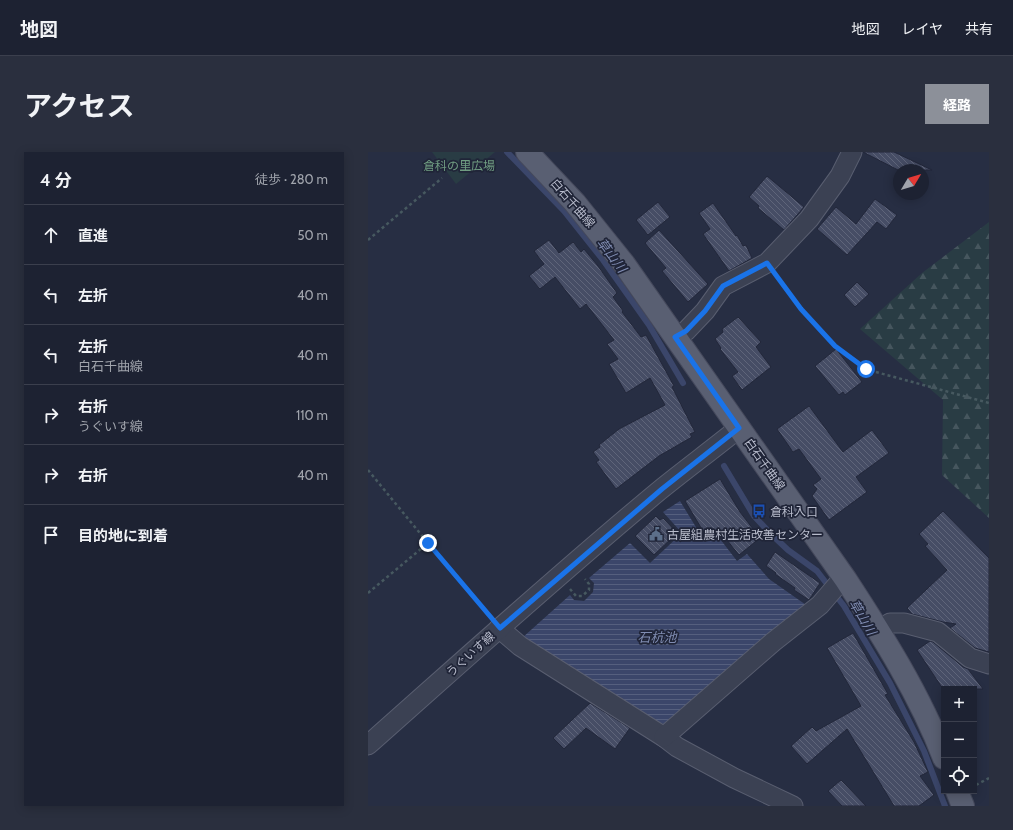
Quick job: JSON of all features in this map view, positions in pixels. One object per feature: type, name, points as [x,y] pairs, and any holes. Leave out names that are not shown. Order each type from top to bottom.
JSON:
[{"type":"main road","name":"白石千曲線","points":[[527,152],[576,203],[624,264],[739,428],[836,586],[879,631],[910,687],[941,752]]},
{"type":"main road","points":[[958,794],[963,806]]},
{"type":"street","points":[[675,337],[686,331],[705,311],[723,286],[767,263],[809,219],[840,176],[852,152]]},
{"type":"street","name":"うぐいす線","points":[[368,745],[500,628],[662,489],[739,428]]},
{"type":"street","points":[[664,737],[773,642],[820,605],[836,586]]},
{"type":"street","points":[[879,631],[890,623],[904,623],[938,632],[970,658],[989,664]]},
{"type":"street","points":[[500,628],[520,646],[664,737],[677,748],[734,778],[793,806]]},
{"type":"path","points":[[368,240],[442,178]]},
{"type":"path","points":[[767,263],[801,309],[835,346],[866,369],[989,403]]},
{"type":"path","points":[[368,470],[500,628]]},
{"type":"path","points":[[368,592],[428,543]]},
{"type":"path","points":[[567,586],[576,596],[582,596],[589,590],[589,584],[581,574]]},
{"type":"path","points":[[977,784],[989,778]]},
{"type":"green space","name":"倉科の里広場","points":[[432,152],[495,152],[456,184]]},
{"type":"green space","points":[[989,222],[989,518],[942,475],[943,400],[860,329],[922,273]]},
{"type":"water","name":"石杭池","points":[[680,501],[705,542],[717,535],[737,561],[747,554],[769,579],[809,607],[664,724],[654,722],[522,638],[570,595],[574,600],[584,601],[593,592],[594,583],[589,578],[630,543],[650,563],[682,533],[663,512]]},
{"type":"building","points":[[863,152],[894,152],[919,164],[893,164],[893,167]]},
{"type":"building","points":[[767,176],[804,207],[784,230],[758,208],[759,206],[749,197]]},
{"type":"building","points":[[875,199],[897,215],[886,229],[877,222],[847,255],[817,229],[836,207],[856,224]]},
{"type":"building","points":[[658,202],[670,217],[648,235],[636,220]]},
{"type":"building","points":[[713,203],[736,236],[737,235],[743,246],[746,245],[752,258],[729,271],[703,234],[710,229],[699,213]]},
{"type":"building","points":[[659,230],[708,284],[688,302],[662,271],[666,268],[645,243]]},
{"type":"building","points":[[549,240],[559,253],[573,242],[581,252],[584,249],[598,266],[617,293],[613,297],[623,311],[622,312],[641,337],[646,335],[674,386],[672,387],[695,432],[690,434],[692,437],[659,456],[616,489],[596,462],[599,460],[593,452],[600,447],[599,445],[619,429],[665,405],[650,378],[626,393],[609,364],[618,359],[607,344],[614,340],[586,304],[580,309],[555,277],[540,289],[529,276],[544,264],[534,251]]},
{"type":"building","points":[[857,282],[869,294],[855,307],[844,295]]},
{"type":"building","points":[[738,317],[761,342],[756,347],[771,367],[742,390],[732,376],[738,372],[720,349],[721,348],[715,339],[723,332],[722,329]]},
{"type":"building","points":[[836,349],[862,382],[845,395],[843,392],[839,395],[815,366]]},
{"type":"building","points":[[809,406],[843,452],[872,430],[889,453],[856,477],[867,492],[829,520],[812,496],[817,489],[813,485],[821,479],[799,449],[793,452],[777,429]]},
{"type":"building","points":[[720,479],[740,512],[760,538],[739,555],[718,529],[706,536],[685,501]]},
{"type":"building","points":[[943,511],[989,558],[989,652],[975,648],[950,628],[956,624],[912,614],[907,608],[947,570],[925,546],[928,544],[919,534]]},
{"type":"building","name":"古屋組農村生活改善センター","points":[[656,516],[660,520],[663,518],[677,533],[654,555],[635,536]]},
{"type":"building","points":[[775,552],[820,583],[809,600],[794,590],[795,588],[766,566]]},
{"type":"building","points":[[853,633],[888,694],[885,695],[914,742],[928,772],[920,776],[934,795],[919,806],[894,806],[847,729],[807,764],[791,746],[812,727],[816,731],[861,706],[827,648]]},
{"type":"building","points":[[930,641],[933,642],[963,667],[968,669],[983,689],[977,689],[977,686],[941,686],[917,650]]},
{"type":"building","points":[[590,703],[630,728],[615,749],[586,728],[564,749],[553,738]]},
{"type":"building","points":[[841,780],[866,806],[842,806],[828,791]]},
{"type":"waterway","name":"草山川","points":[[507,152],[564,211],[603,260],[649,325],[683,383]]},
{"type":"waterway","name":"草山川","points":[[724,466],[754,516],[788,550],[817,571],[844,606],[890,683],[924,751],[945,806]]},
{"type":"place","name":"倉科入口","points":[[759,511]]},
{"type":"place","name":"古屋組農村生活改善センター","points":[[656,534]]},
{"type":"route","points":[[428,543],[500,628],[616,527],[739,428],[675,337],[686,331],[705,311],[723,286],[767,263],[801,309],[835,346],[866,369]]}]
